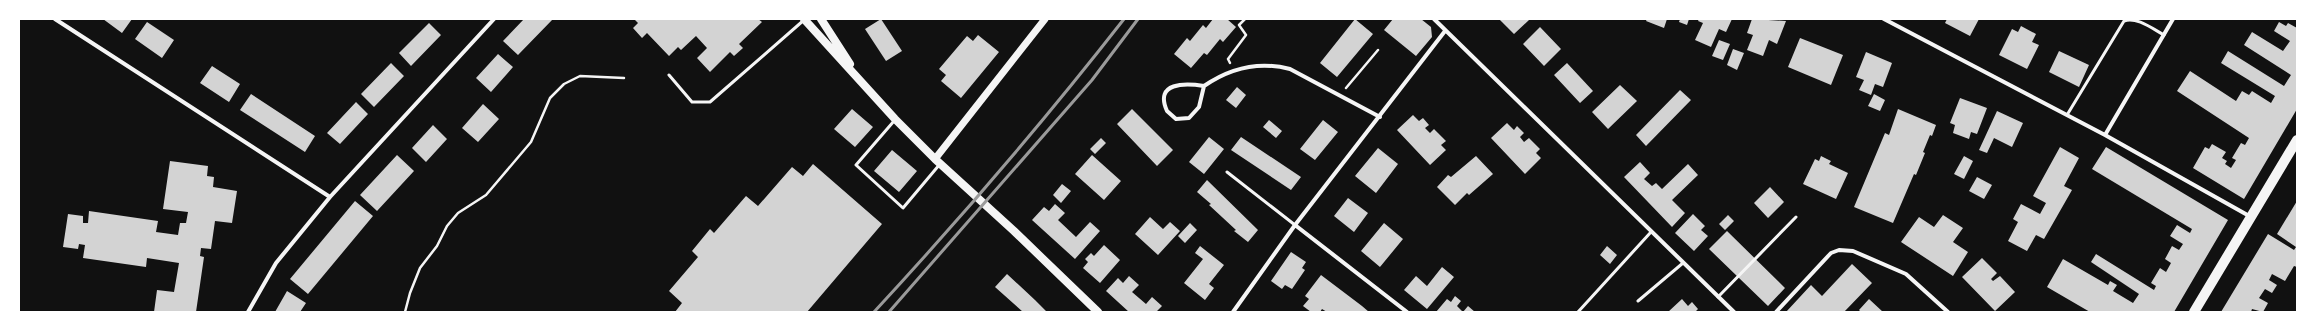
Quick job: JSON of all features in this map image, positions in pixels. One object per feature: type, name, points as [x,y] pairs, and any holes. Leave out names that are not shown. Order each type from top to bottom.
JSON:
[{"type":"main road","points":[[804,19],[896,119],[938,162],[1014,231],[1098,312]]},
{"type":"main road","points":[[821,19],[861,81]]},
{"type":"main road","points":[[2194,312],[2297,140]]},
{"type":"street","points":[[55,19],[330,197]]},
{"type":"street","points":[[248,312],[276,263],[330,197],[494,19]]},
{"type":"street","points":[[938,162],[1045,19]]},
{"type":"street","points":[[1434,19],[1682,263],[1734,312]]},
{"type":"street","points":[[1884,19],[2105,135],[2251,217]]},
{"type":"street","points":[[2105,135],[2173,19]]},
{"type":"street","points":[[1233,312],[1295,225],[1380,117],[1445,30]]},
{"type":"street","points":[[1204,86],[1199,107],[1194,115],[1182,120],[1176,119],[1167,112],[1164,97],[1168,90],[1175,85],[1184,83],[1204,86],[1235,70],[1254,65],[1274,65],[1290,69],[1380,117]]},
{"type":"street","points":[[1295,225],[1407,312]]},
{"type":"street","points":[[1776,312],[1831,253],[1839,250],[1853,251],[1906,274],[1948,312]]},
{"type":"lane","points":[[668,75],[692,102],[710,102],[804,19]]},
{"type":"lane","points":[[2067,115],[2124,21],[2128,19],[2137,21],[2164,35]]},
{"type":"lane","points":[[896,119],[856,165],[903,208],[938,162]]},
{"type":"lane","points":[[1227,172],[1295,225]]},
{"type":"lane","points":[[1718,297],[1796,217]]},
{"type":"lane","points":[[1578,312],[1651,232]]},
{"type":"lane","points":[[1638,302],[1682,263]]},
{"type":"path","points":[[1235,70],[1228,59],[1246,35],[1239,25],[1244,19]]},
{"type":"path","points":[[1340,95],[1378,50]]},
{"type":"path","points":[[405,312],[410,293],[420,268],[437,246],[447,226],[458,213],[486,195],[531,142],[550,98],[564,84],[580,76],[624,78]]},
{"type":"building","points":[[103,19],[132,19],[122,33]]},
{"type":"building","points":[[524,19],[553,19],[518,55],[503,41]]},
{"type":"building","points":[[634,19],[758,19],[762,22],[739,44],[743,48],[734,56],[730,52],[710,72],[697,58],[707,48],[696,36],[681,50],[678,47],[669,56],[647,33],[642,38],[633,28],[638,23]]},
{"type":"building","points":[[881,19],[902,51],[886,61],[865,29]]},
{"type":"building","points":[[1213,19],[1227,19],[1236,27],[1223,42],[1220,39],[1207,55],[1204,53],[1191,68],[1174,54],[1187,38],[1190,41],[1203,25],[1206,28]]},
{"type":"building","points":[[1355,19],[1373,34],[1337,77],[1320,63]]},
{"type":"building","points":[[1393,19],[1421,19],[1431,27],[1432,37],[1416,56],[1384,30]]},
{"type":"building","points":[[1499,19],[1528,19],[1529,20],[1514,34]]},
{"type":"building","points":[[1647,19],[1667,19],[1664,28],[1646,21]]},
{"type":"building","points":[[1680,19],[1689,19],[1687,25],[1679,22]]},
{"type":"building","points":[[1699,19],[1732,19],[1726,32],[1719,29],[1711,47],[1695,40],[1703,23],[1698,21]]},
{"type":"building","points":[[1752,19],[1786,21],[1777,44],[1769,40],[1763,56],[1747,50],[1753,35],[1747,33]]},
{"type":"building","points":[[1947,19],[1979,19],[1970,36],[1945,23]]},
{"type":"building","points":[[147,22],[174,40],[162,58],[135,39]]},
{"type":"building","points":[[2279,22],[2286,26],[2288,23],[2297,28],[2297,109],[2244,199],[2193,168],[2205,147],[2209,149],[2212,144],[2226,152],[2222,158],[2227,161],[2225,164],[2231,168],[2236,160],[2232,158],[2241,143],[2245,145],[2249,138],[2177,91],[2190,71],[2236,101],[2242,91],[2249,95],[2252,91],[2271,103],[2275,96],[2221,63],[2228,51],[2284,86],[2291,75],[2244,45],[2252,32],[2283,51],[2290,41],[2274,31]]},
{"type":"building","points":[[429,23],[441,35],[411,66],[399,53]]},
{"type":"building","points":[[2021,26],[2036,34],[2032,42],[2039,45],[2027,69],[1999,55],[2012,29],[2018,32]]},
{"type":"building","points":[[1540,27],[1561,49],[1544,66],[1523,44]]},
{"type":"building","points":[[978,35],[999,52],[961,98],[941,81],[946,75],[939,69],[967,36],[973,41]]},
{"type":"building","points":[[1800,38],[1843,55],[1831,85],[1788,67]]},
{"type":"building","points":[[1719,40],[1730,44],[1723,60],[1712,56]]},
{"type":"building","points":[[1733,49],[1744,53],[1737,70],[1727,65]]},
{"type":"building","points":[[2059,51],[2089,65],[2079,87],[2049,72]]},
{"type":"building","points":[[1866,52],[1892,63],[1883,87],[1875,84],[1871,95],[1859,90],[1864,80],[1856,77]]},
{"type":"building","points":[[498,54],[513,67],[491,92],[476,78]]},
{"type":"building","points":[[391,63],[404,76],[374,107],[361,94]]},
{"type":"building","points":[[1567,63],[1593,91],[1580,103],[1554,75]]},
{"type":"building","points":[[212,66],[240,84],[229,102],[200,83]]},
{"type":"building","points":[[1620,85],[1637,101],[1608,129],[1592,112]]},
{"type":"building","points":[[1237,87],[1246,95],[1236,108],[1226,100]]},
{"type":"building","points":[[1680,90],[1691,100],[1646,146],[1636,135]]},
{"type":"building","points":[[251,94],[315,136],[305,152],[240,110]]},
{"type":"building","points":[[1874,94],[1885,100],[1880,111],[1868,106]]},
{"type":"building","points":[[1960,98],[1987,108],[1977,134],[1971,132],[1969,139],[1953,133],[1955,125],[1950,123]]},
{"type":"building","points":[[356,102],[368,114],[340,144],[327,133]]},
{"type":"building","points":[[483,104],[499,119],[478,142],[462,128]]},
{"type":"building","points":[[852,109],[873,127],[855,147],[834,129]]},
{"type":"building","points":[[1132,109],[1173,150],[1157,166],[1117,124]]},
{"type":"building","points":[[1898,109],[1936,125],[1923,152],[1925,153],[1916,175],[1914,174],[1893,223],[1854,207],[1885,133],[1889,135]]},
{"type":"building","points":[[1997,111],[2023,123],[2012,147],[1994,138],[1987,153],[1979,150]]},
{"type":"building","points":[[1413,115],[1419,121],[1423,118],[1429,125],[1425,128],[1430,133],[1434,129],[1446,141],[1441,145],[1446,150],[1430,165],[1397,130]]},
{"type":"building","points":[[1269,120],[1282,131],[1276,138],[1263,127]]},
{"type":"building","points":[[1323,120],[1338,132],[1315,160],[1300,149]]},
{"type":"building","points":[[1507,123],[1514,130],[1517,126],[1524,133],[1520,137],[1524,142],[1529,138],[1540,149],[1536,153],[1541,158],[1525,174],[1491,138]]},
{"type":"building","points":[[433,125],[447,139],[426,162],[412,148]]},
{"type":"building","points":[[1209,137],[1224,149],[1204,174],[1189,162]]},
{"type":"building","points":[[1241,137],[1301,177],[1291,190],[1231,150]]},
{"type":"building","points":[[1101,138],[1106,143],[1095,154],[1090,149]]},
{"type":"building","points":[[2060,147],[2079,158],[2064,186],[2072,190],[2044,239],[2036,235],[2027,251],[2008,241],[2018,222],[2013,219],[2021,204],[2040,214],[2046,203],[2033,196]]},
{"type":"building","points":[[2106,147],[2228,220],[2174,312],[2090,312],[2047,287],[2063,259],[2108,285],[2110,281],[2117,285],[2113,291],[2133,303],[2139,294],[2091,262],[2096,254],[2154,290],[2156,286],[2151,283],[2160,268],[2166,272],[2171,263],[2165,259],[2172,246],[2179,250],[2183,244],[2170,236],[2177,225],[2190,233],[2192,229],[2092,169]]},
{"type":"building","points":[[1378,148],[1398,164],[1376,193],[1355,176]]},
{"type":"building","points":[[892,150],[917,171],[899,192],[874,171]]},
{"type":"building","points":[[397,155],[414,171],[377,211],[360,195]]},
{"type":"building","points":[[1092,155],[1121,181],[1104,200],[1075,174]]},
{"type":"building","points":[[1476,156],[1493,174],[1469,195],[1467,193],[1455,205],[1437,187],[1448,175],[1451,177]]},
{"type":"building","points":[[1821,156],[1831,161],[1829,164],[1848,173],[1836,199],[1803,184],[1815,159],[1819,161]]},
{"type":"building","points":[[1964,156],[1973,161],[1964,179],[1954,174]]},
{"type":"building","points":[[170,161],[208,166],[207,176],[214,177],[213,187],[237,191],[232,223],[215,221],[211,249],[201,248],[200,256],[204,257],[196,312],[154,312],[157,290],[174,292],[179,263],[147,258],[146,267],[83,258],[85,245],[79,244],[78,249],[63,247],[68,214],[83,216],[83,223],[88,223],[89,211],[158,221],[156,232],[178,235],[180,223],[186,223],[188,212],[163,209]]},
{"type":"building","points":[[1640,162],[1650,173],[1644,179],[1652,186],[1656,183],[1662,189],[1688,164],[1698,175],[1672,200],[1685,213],[1672,227],[1624,177]]},
{"type":"building","points":[[813,164],[882,224],[807,312],[675,312],[682,303],[669,291],[698,257],[692,251],[710,229],[714,233],[746,196],[758,206],[792,167],[803,176]]},
{"type":"building","points":[[1977,177],[1992,185],[1984,199],[1969,191]]},
{"type":"building","points":[[1207,180],[1258,230],[1248,242],[1234,231],[1236,230],[1197,192]]},
{"type":"building","points":[[1062,184],[1071,191],[1061,203],[1053,195]]},
{"type":"building","points":[[1770,187],[1784,202],[1768,218],[1754,203]]},
{"type":"building","points":[[1348,198],[1368,213],[1354,232],[1334,216]]},
{"type":"building","points":[[355,201],[373,216],[308,294],[290,279]]},
{"type":"building","points":[[2297,201],[2297,267],[2294,266],[2285,281],[2272,274],[2269,280],[2277,285],[2272,293],[2265,289],[2259,298],[2268,303],[2263,312],[2252,309],[2251,312],[2221,312],[2268,234],[2294,250],[2296,247],[2277,234]]},
{"type":"building","points":[[1055,204],[1065,213],[1058,220],[1076,237],[1090,222],[1100,231],[1075,259],[1032,220],[1044,207],[1049,211]]},
{"type":"building","points":[[1693,214],[1705,226],[1701,230],[1708,236],[1694,251],[1675,233]]},
{"type":"building","points":[[1728,215],[1734,221],[1725,230],[1719,224]]},
{"type":"building","points":[[1943,215],[1963,228],[1953,242],[1968,252],[1953,276],[1901,242],[1919,217],[1934,227]]},
{"type":"building","points":[[1150,217],[1163,229],[1170,222],[1180,231],[1158,255],[1135,234]]},
{"type":"building","points":[[1190,223],[1197,230],[1185,243],[1178,236]]},
{"type":"building","points":[[1384,223],[1403,239],[1380,267],[1361,251]]},
{"type":"building","points":[[1727,231],[1785,288],[1768,306],[1709,249]]},
{"type":"building","points":[[1104,245],[1120,260],[1100,283],[1083,268],[1088,262],[1085,259],[1091,253],[1094,256]]},
{"type":"building","points":[[1200,246],[1224,265],[1209,284],[1214,288],[1205,300],[1184,283],[1203,259],[1195,253]]},
{"type":"building","points":[[1607,246],[1617,255],[1610,264],[1600,255]]},
{"type":"building","points":[[1291,252],[1306,262],[1302,268],[1305,270],[1292,289],[1285,285],[1282,289],[1271,281]]},
{"type":"building","points":[[1982,258],[1997,273],[1991,279],[1993,281],[2000,276],[2015,292],[1995,311],[1962,277]]},
{"type":"building","points":[[1852,264],[1872,283],[1844,312],[1786,312],[1811,285],[1822,296]]},
{"type":"building","points":[[1442,267],[1454,277],[1427,309],[1404,290],[1416,276],[1427,286]]},
{"type":"building","points":[[1007,274],[1047,312],[1023,312],[995,287]]},
{"type":"building","points":[[1321,275],[1369,312],[1327,312],[1322,309],[1320,312],[1311,312],[1303,306],[1309,299],[1305,296]]},
{"type":"building","points":[[1129,276],[1139,285],[1132,292],[1146,304],[1152,297],[1162,306],[1156,312],[1129,312],[1106,291],[1118,278],[1123,283]]},
{"type":"building","points":[[287,291],[306,303],[300,312],[275,312]]},
{"type":"building","points":[[1455,296],[1461,301],[1457,306],[1463,312],[1436,312],[1447,299],[1451,302]]},
{"type":"building","points":[[1682,299],[1688,306],[1692,302],[1698,309],[1695,312],[1668,312]]},
{"type":"building","points":[[1869,299],[1883,312],[1861,312],[1859,310]]},
{"type":"building","points":[[1468,306],[1475,312],[1463,312]]},
{"type":"railway","points":[[874,312],[939,241],[1002,168],[1124,19]]},
{"type":"railway","points":[[889,312],[1092,80],[1138,19]]}]
